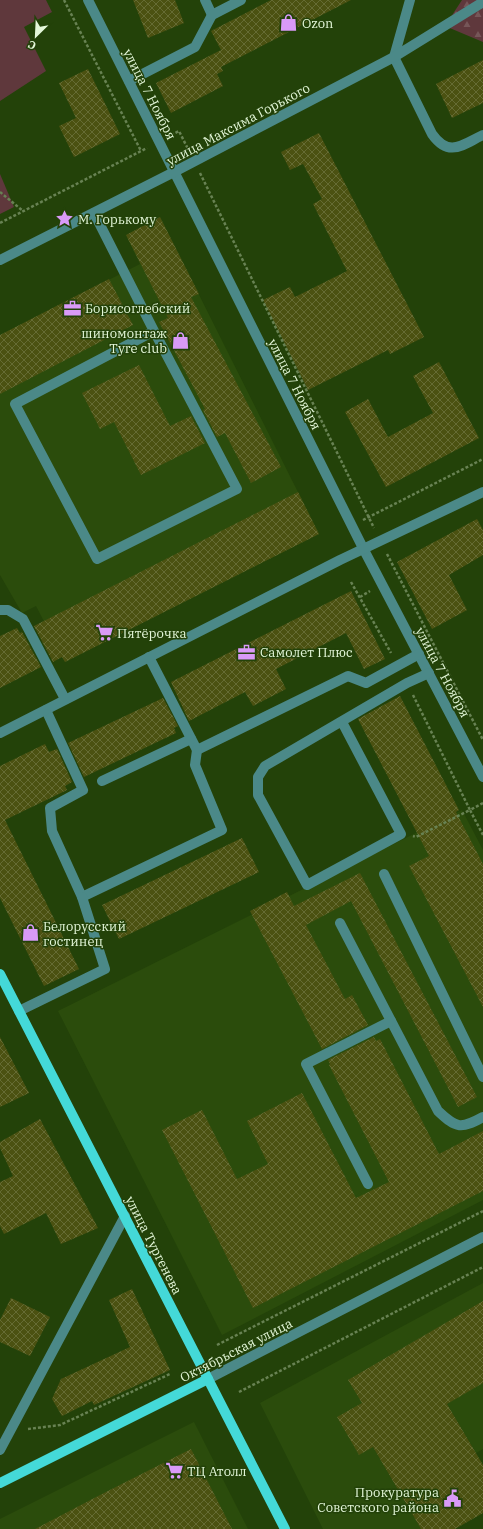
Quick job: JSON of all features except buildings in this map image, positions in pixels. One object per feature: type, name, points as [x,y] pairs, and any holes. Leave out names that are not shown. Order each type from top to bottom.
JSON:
[{"type":"main road","name":"улица Тургенева","points":[[0,974],[285,1529]]},
{"type":"main road","name":"Октябрьская улица","points":[[0,1483],[208,1379]]},
{"type":"street","name":"улица 7 Ноября","points":[[88,0],[364,550],[483,777]]},
{"type":"street","points":[[205,0],[212,15]]},
{"type":"street","points":[[129,81],[195,47],[212,15],[241,0]]},
{"type":"street","points":[[410,0],[394,57],[432,134],[438,142],[445,147],[451,148],[460,146],[483,135]]},
{"type":"street","name":"улица Максима Горького","points":[[0,260],[174,172],[394,57],[483,2]]},
{"type":"street","points":[[94,213],[237,489],[97,559],[15,404],[154,331]]},
{"type":"street","points":[[0,733],[149,657],[483,492]]},
{"type":"street","points":[[0,610],[8,610],[23,619],[66,699]]},
{"type":"street","points":[[196,750],[348,676],[366,683],[419,654]]},
{"type":"street","points":[[82,897],[222,830],[195,765],[196,750],[149,657]]},
{"type":"street","points":[[342,722],[401,834],[307,886],[258,795],[258,778],[265,766],[407,684],[429,673]]},
{"type":"street","points":[[19,1011],[105,969],[82,897],[52,832],[50,808],[83,790],[46,710]]},
{"type":"street","points":[[102,781],[191,739]]},
{"type":"street","points":[[384,874],[483,1077]]},
{"type":"street","points":[[340,923],[438,1111],[451,1123],[466,1126],[483,1117]]},
{"type":"street","points":[[368,1184],[306,1064],[391,1020]]},
{"type":"street","points":[[0,1450],[125,1216]]},
{"type":"street","name":"Октябрьская улица","points":[[208,1379],[483,1237]]},
{"type":"path","points":[[64,0],[141,151]]},
{"type":"path","points":[[0,223],[179,131],[194,161]]},
{"type":"path","points":[[205,185],[380,542],[483,740]]},
{"type":"path","points":[[0,192],[23,211]]},
{"type":"path","points":[[352,525],[483,459]]},
{"type":"path","points":[[360,597],[370,591]]},
{"type":"path","points":[[401,834],[416,837],[483,803]]},
{"type":"path","points":[[470,810],[483,835]]},
{"type":"path","points":[[217,1345],[483,1211]]},
{"type":"path","points":[[239,1392],[483,1267]]},
{"type":"path","points":[[10,1431],[60,1426],[170,1374]]},
{"type":"shaded area","points":[[160,217],[319,534],[65,662],[36,606],[22,613],[0,575],[0,335],[140,264],[126,235]]},
{"type":"shaded area","points":[[462,810],[483,850],[483,1200],[222,1335],[58,1011]]},
{"type":"shaded area","points":[[483,1283],[483,1449],[476,1453],[447,1404],[373,1447],[421,1529],[323,1529],[260,1403]]},
{"type":"shaded area","points":[[194,1422],[248,1529],[0,1529],[0,1519]]},
{"type":"green space","points":[[0,0],[46,0],[52,12],[24,27],[46,71],[0,101]]},
{"type":"green space","points":[[462,0],[483,0],[483,42],[445,26]]},
{"type":"green space","points":[[0,174],[14,207],[0,214]]},
{"type":"place","name":"Ozon","points":[[289,23]]},
{"type":"place","name":"М. Горькому","points":[[65,219]]},
{"type":"place","name":"Борисоглебский","points":[[72,308]]},
{"type":"place","name":"шиномонтаж Tyre club","points":[[180,340]]},
{"type":"place","name":"Пятёрочка","points":[[104,633]]},
{"type":"place","name":"Самолет Плюс","points":[[247,652]]},
{"type":"place","name":"Белорусский гостинец","points":[[30,933]]},
{"type":"place","name":"ТЦ Атолл","points":[[174,1471]]},
{"type":"place","name":"Прокуратура Советского района","points":[[452,1499]]}]
